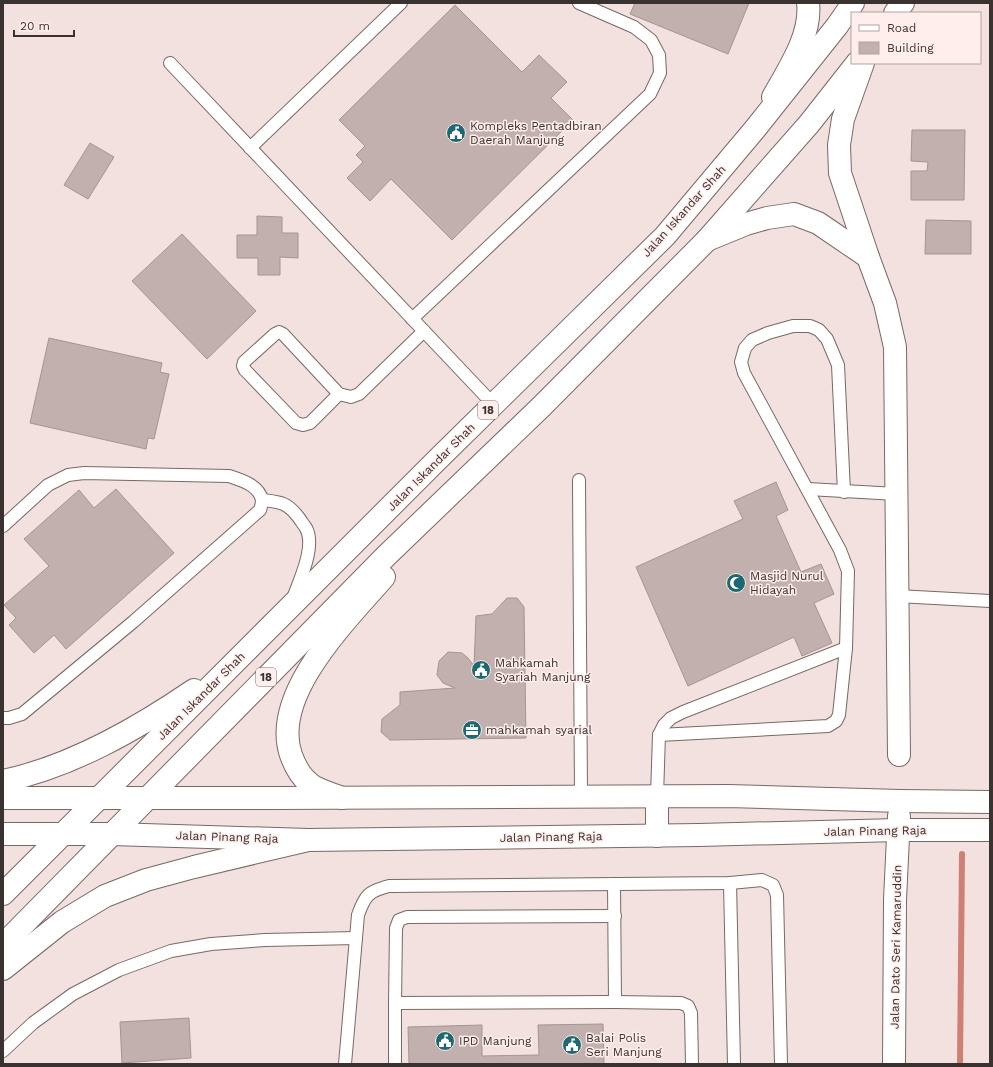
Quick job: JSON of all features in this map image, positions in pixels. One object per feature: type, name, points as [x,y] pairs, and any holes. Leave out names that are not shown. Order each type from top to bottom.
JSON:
[{"type":"main road","points":[[755,129],[798,51],[807,26],[808,3]]},
{"type":"main road","name":"Jalan Iskandar Shah","points":[[3,894],[238,658],[665,236],[755,129],[837,26],[853,3]]},
{"type":"main road","points":[[896,12],[903,3]]},
{"type":"main road","name":"18","points":[[3,945],[386,556],[542,406],[707,240],[809,124],[856,64]]},
{"type":"main road","points":[[863,64],[842,119],[839,146],[840,173],[885,303],[895,347],[900,755]]},
{"type":"main road","points":[[707,240],[746,224],[766,218],[794,214],[818,223],[868,257]]},
{"type":"main road","points":[[342,798],[310,784],[299,774],[292,759],[288,746],[287,731],[290,713],[297,690],[327,643],[483,462]]},
{"type":"main road","points":[[3,781],[26,776],[77,757],[132,730],[182,698],[238,658]]},
{"type":"main road","points":[[657,796],[657,836]]},
{"type":"main road","points":[[3,798],[146,799],[728,796],[990,802]]},
{"type":"main road","name":"Jalan Dato Seri Kamaruddin","points":[[894,1064],[894,900],[900,801]]},
{"type":"main road","name":"Jalan Pinang Raja","points":[[3,834],[112,834],[308,840],[657,836],[898,830],[990,830]]},
{"type":"main road","points":[[3,969],[62,922],[104,896],[146,880],[308,840]]},
{"type":"lane","points":[[250,148],[401,3]]},
{"type":"lane","points":[[412,319],[650,94],[660,73],[659,55],[651,40],[634,27],[578,3]]},
{"type":"lane","points":[[170,63],[494,405]]},
{"type":"lane","points":[[659,735],[828,726],[836,721],[839,715],[846,648],[848,571],[840,550],[744,373],[741,362],[745,348],[752,340],[768,332],[793,326],[810,326],[819,330],[827,339],[838,364],[844,492]]},
{"type":"lane","points":[[339,394],[310,423],[296,423],[244,370],[244,362],[279,332],[283,334],[339,394],[351,397],[359,394],[424,331]]},
{"type":"lane","points":[[3,526],[48,485],[68,475],[84,473],[229,476],[246,482],[257,491],[262,500],[260,510],[132,622],[22,714],[9,718],[3,718]]},
{"type":"lane","points":[[579,480],[581,796]]},
{"type":"lane","points":[[808,490],[897,494]]},
{"type":"lane","points":[[262,500],[286,504],[297,515],[307,529],[310,545],[307,562],[290,607]]},
{"type":"lane","points":[[897,596],[990,601]]},
{"type":"lane","points":[[657,796],[659,735],[664,725],[671,718],[846,648]]},
{"type":"lane","points":[[345,1064],[358,915],[364,900],[375,890],[389,886],[730,883],[762,880],[773,885],[777,895],[781,1064]]},
{"type":"lane","points":[[730,883],[734,1064]]},
{"type":"lane","points":[[614,884],[615,1002]]},
{"type":"lane","points":[[395,1064],[396,928],[399,920],[407,917],[615,916]]},
{"type":"lane","points":[[3,1051],[33,1023],[73,994],[119,970],[171,951],[212,944],[265,940],[356,938]]},
{"type":"lane","points":[[395,1003],[681,1003],[688,1006],[691,1014],[692,1064]]},
{"type":"building","points":[[635,3],[749,3],[728,54],[630,14]]},
{"type":"building","name":"Kompleks Pentadbiran Daerah Manjung","points":[[455,5],[522,72],[539,55],[567,82],[551,98],[573,120],[452,240],[391,179],[370,201],[347,178],[363,162],[356,155],[365,146],[339,120]]},
{"type":"building","points":[[912,130],[965,130],[964,200],[911,200],[911,171],[927,171],[928,162],[911,161]]},
{"type":"building","points":[[90,143],[114,157],[88,199],[64,185]]},
{"type":"building","points":[[257,216],[282,217],[282,233],[298,233],[298,258],[280,257],[280,275],[258,275],[258,258],[237,258],[237,235],[257,235]]},
{"type":"building","points":[[926,220],[971,221],[971,254],[925,254]]},
{"type":"building","points":[[182,234],[256,311],[207,359],[132,281]]},
{"type":"building","points":[[49,338],[162,363],[160,372],[169,374],[154,439],[148,438],[146,449],[30,423]]},
{"type":"building","name":"Masjid Nurul Hidayah","points":[[776,482],[788,510],[776,516],[801,572],[821,564],[834,594],[814,603],[832,643],[802,656],[794,637],[688,686],[636,567],[743,519],[734,501]]},
{"type":"building","points":[[116,489],[174,553],[66,649],[54,635],[34,653],[9,625],[16,618],[4,605],[49,566],[24,539],[79,490],[94,508]]},
{"type":"building","name":"Mahkamah Syariah Manjung","points":[[507,598],[517,598],[524,607],[526,738],[390,740],[381,732],[382,719],[400,705],[400,692],[455,688],[443,683],[437,675],[439,661],[448,652],[462,653],[474,666],[476,616],[492,614]]},
{"type":"building","points":[[189,1018],[191,1058],[122,1063],[120,1022]]},
{"type":"building","name":"IPD Manjung","points":[[603,1024],[604,1064],[409,1064],[408,1027],[482,1025],[482,1056],[539,1055],[538,1025]]},
{"type":"waterway","points":[[960,1064],[962,854]]},
{"type":"place","name":"Kompleks Pentadbiran Daerah Manjung","points":[[456,133]]},
{"type":"place","name":"Masjid Nurul Hidayah","points":[[736,583]]},
{"type":"place","name":"Mahkamah Syariah Manjung","points":[[481,670]]},
{"type":"place","name":"mahkamah syarial","points":[[472,730]]},
{"type":"place","name":"IPD Manjung","points":[[445,1041]]},
{"type":"place","name":"Balai Polis Seri Manjung","points":[[572,1045]]}]
